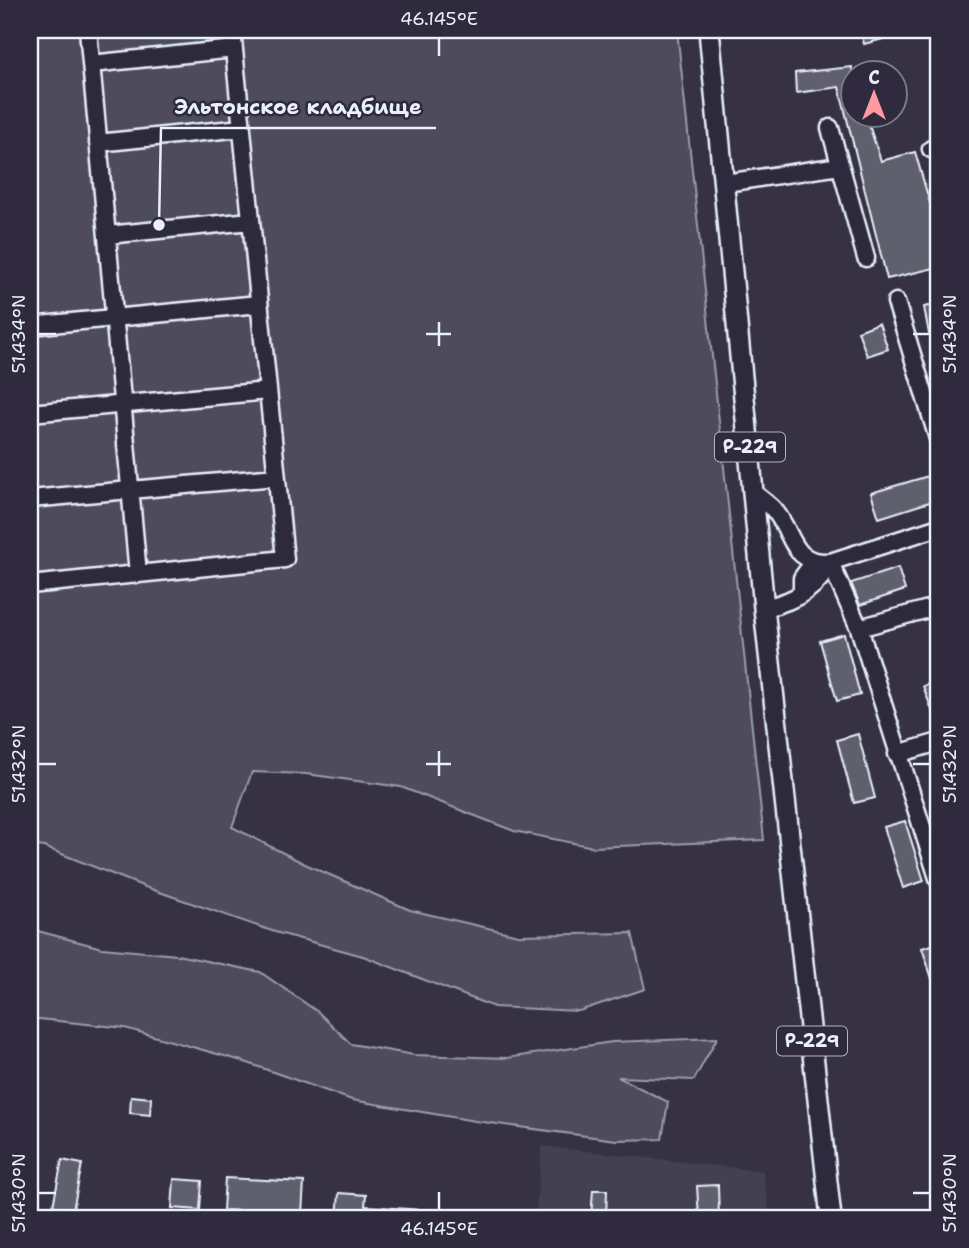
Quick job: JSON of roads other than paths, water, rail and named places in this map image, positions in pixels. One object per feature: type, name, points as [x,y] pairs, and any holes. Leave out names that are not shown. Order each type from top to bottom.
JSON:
[{"type":"main road","name":"Р-229","points":[[709,30],[764,608],[831,1218]]},
{"type":"street","points":[[88,30],[138,574]]},
{"type":"street","points":[[30,584],[285,559],[232,30]]},
{"type":"street","points":[[91,64],[234,49]]},
{"type":"street","points":[[99,143],[242,128]]},
{"type":"street","points":[[830,128],[866,258]]},
{"type":"street","points":[[725,183],[840,166]]},
{"type":"street","points":[[107,235],[251,221]]},
{"type":"street","points":[[896,302],[939,442]]},
{"type":"street","points":[[30,326],[259,304]]},
{"type":"street","points":[[30,413],[268,391]]},
{"type":"street","points":[[30,499],[276,477]]},
{"type":"street","points":[[754,493],[775,511],[802,556],[813,563],[831,562],[939,527]]},
{"type":"street","points":[[764,608],[790,603],[824,578],[831,562]]},
{"type":"street","points":[[831,562],[859,628],[939,881]]},
{"type":"street","points":[[802,593],[802,578],[813,563]]},
{"type":"street","points":[[859,628],[939,606]]},
{"type":"street","points":[[897,754],[939,742]]},
{"type":"place","name":"Эльтонское кладбище","points":[[159,225]]}]
